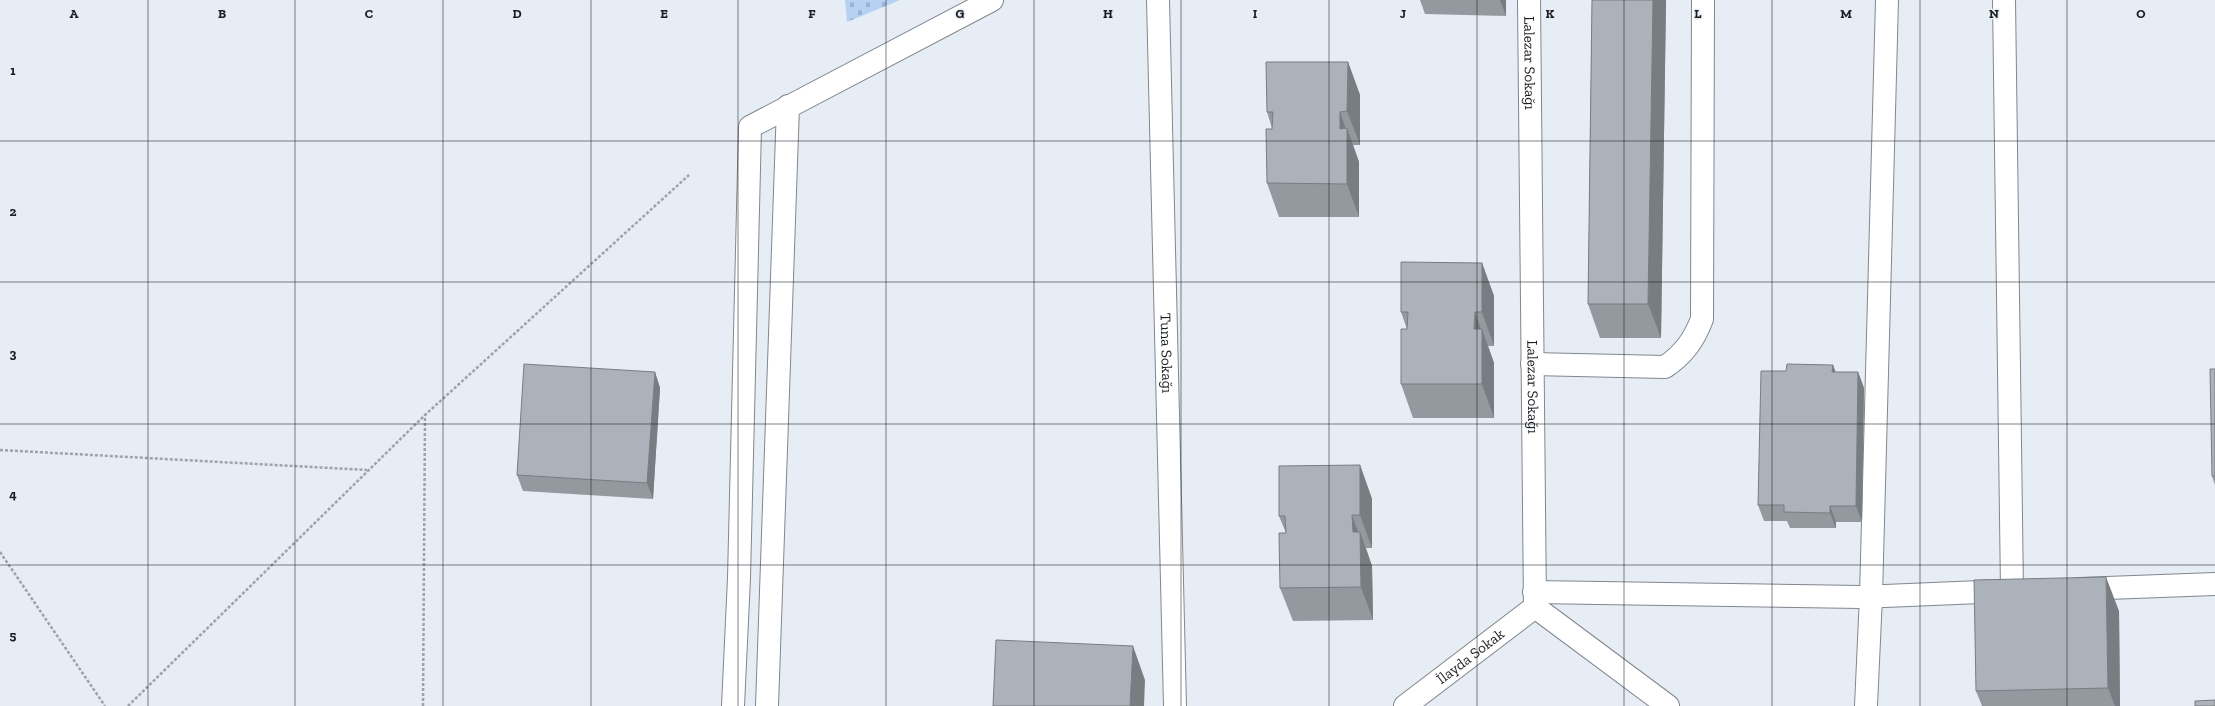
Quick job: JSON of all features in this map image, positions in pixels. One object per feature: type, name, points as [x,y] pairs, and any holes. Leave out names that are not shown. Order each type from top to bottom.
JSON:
[{"type":"street","points":[[733,706],[739,578],[750,127],[992,0]]},
{"type":"street","name":"Tuna Sokağı","points":[[1158,0],[1175,706]]},
{"type":"street","name":"Lalezar Sokağı","points":[[1529,0],[1534,600]]},
{"type":"street","points":[[1532,364],[1665,368],[1687,349],[1696,335],[1702,319],[1703,0]]},
{"type":"street","points":[[1866,706],[1871,596],[1888,0]]},
{"type":"street","points":[[2004,0],[2012,591]]},
{"type":"street","points":[[767,706],[788,106]]},
{"type":"street","points":[[2059,589],[2215,584]]},
{"type":"street","points":[[1534,600],[1871,596],[2036,590]]},
{"type":"street","points":[[1534,600],[1668,706]]},
{"type":"street","name":"İlayda Sokak","points":[[1405,706],[1534,600]]},
{"type":"path","points":[[128,706],[425,415],[689,175]]},
{"type":"path","points":[[423,706],[425,415]]},
{"type":"path","points":[[0,450],[368,470]]},
{"type":"path","points":[[0,552],[105,706]]},
{"type":"green space","points":[[845,0],[900,0],[847,22]]},
{"type":"building","points":[[1592,0],[1653,0],[1648,304],[1588,304]]},
{"type":"building","points":[[1266,62],[1348,62],[1347,111],[1340,112],[1340,129],[1347,128],[1347,184],[1267,183],[1266,129],[1272,129],[1273,112],[1267,112]]},
{"type":"building","points":[[1401,262],[1482,263],[1482,312],[1475,312],[1474,329],[1482,329],[1482,384],[1401,384],[1401,329],[1407,329],[1408,312],[1401,312]]},
{"type":"building","points":[[524,364],[655,372],[647,483],[517,475]]},
{"type":"building","points":[[1787,364],[1833,365],[1832,372],[1858,372],[1856,506],[1830,506],[1830,513],[1784,512],[1784,505],[1758,505],[1761,371],[1786,371]]},
{"type":"building","points":[[2210,369],[2215,369],[2215,476],[2212,476]]},
{"type":"building","points":[[1360,465],[1360,515],[1352,515],[1353,532],[1360,532],[1361,587],[1280,588],[1279,533],[1286,533],[1285,516],[1279,516],[1279,466]]},
{"type":"building","points":[[2106,577],[2108,688],[1976,691],[1974,580]]},
{"type":"building","points":[[996,640],[1133,646],[1130,706],[993,706]]},
{"type":"building","points":[[2215,700],[2215,706],[2195,706],[2195,701]]}]
